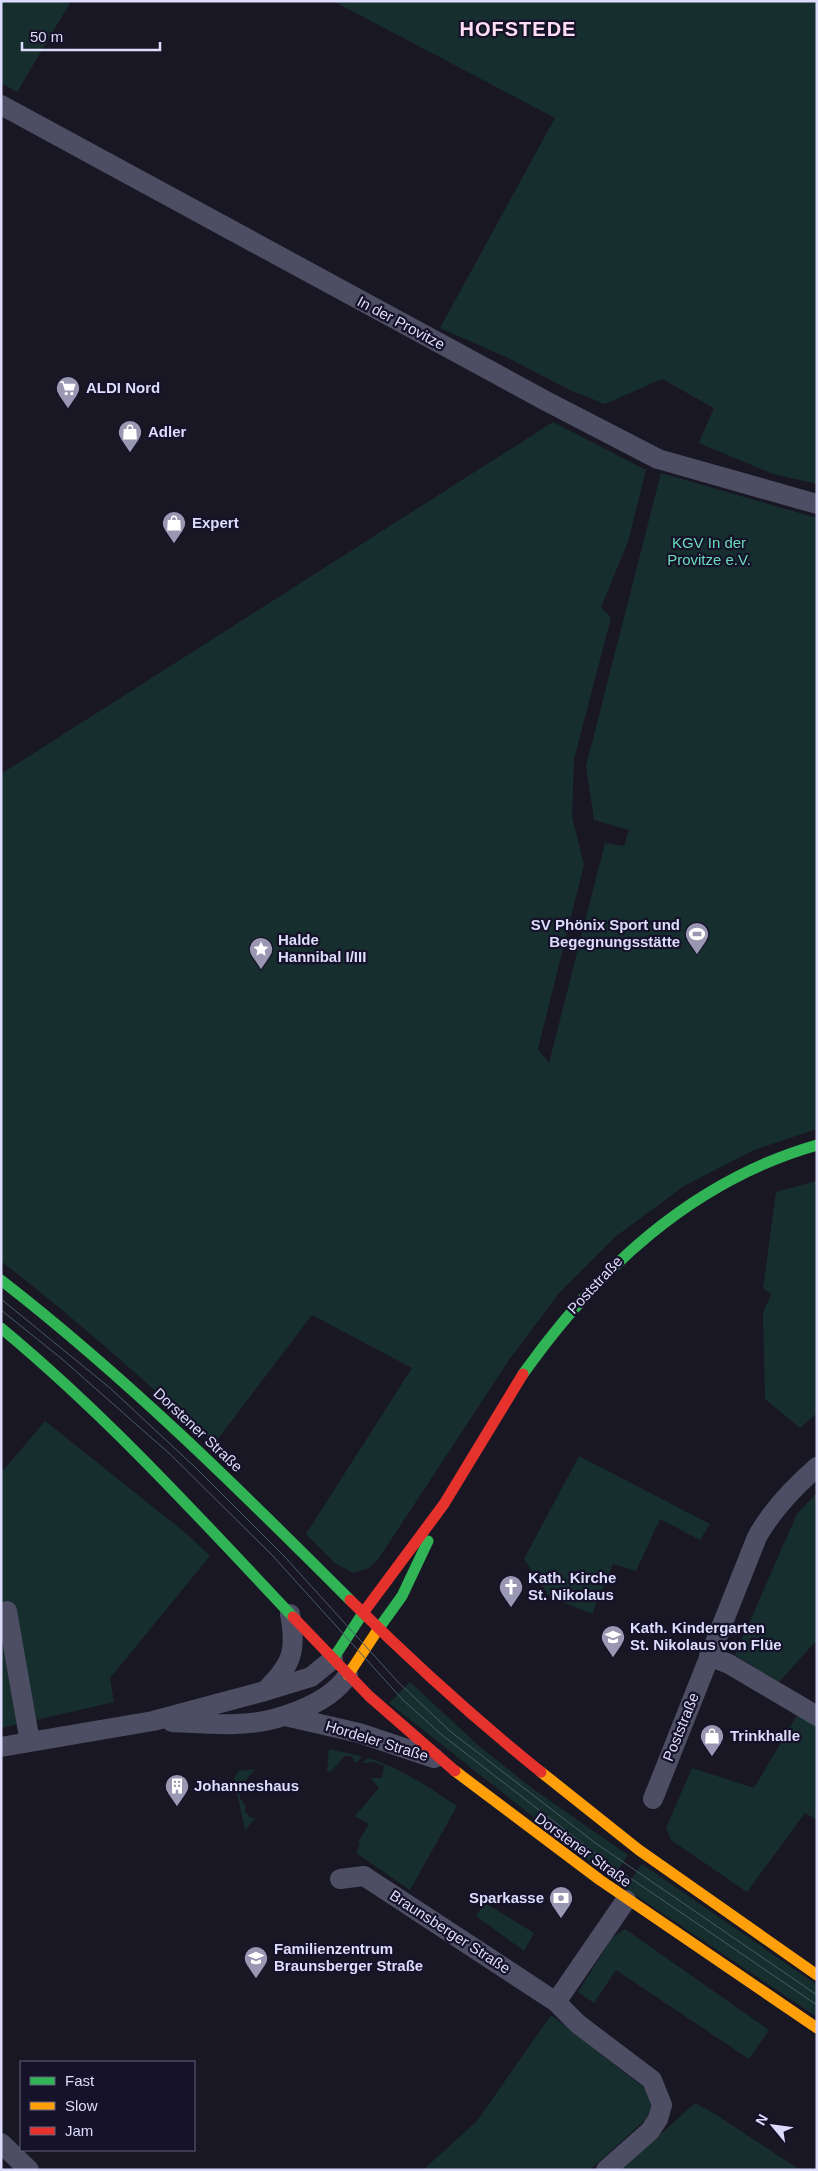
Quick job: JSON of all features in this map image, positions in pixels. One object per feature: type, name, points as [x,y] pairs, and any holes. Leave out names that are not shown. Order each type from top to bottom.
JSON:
[{"type":"main road","name":"Poststraße","points":[[363,1613],[444,1503],[517,1383],[575,1305],[606,1271],[663,1221],[711,1191],[755,1169],[802,1149],[817,1145]]},
{"type":"main road","name":"Dorstener Straße","points":[[1,1280],[51,1319],[184,1437],[273,1522],[416,1665],[484,1727],[639,1850],[817,1975]]},
{"type":"main road","name":"Dorstener Straße","points":[[1,1328],[41,1360],[130,1442],[348,1675],[377,1704],[440,1760],[626,1900],[817,2028]]},
{"type":"main road","name":"Poststraße","points":[[379,1628],[402,1596],[413,1576],[444,1503]]},
{"type":"main road","points":[[333,1659],[363,1613]]},
{"type":"main road","points":[[348,1675],[379,1628]]},
{"type":"street","name":"In der Provitze","points":[[1,105],[520,387],[658,459],[817,504]]},
{"type":"street","name":"Poststraße","points":[[653,1799],[757,1537],[766,1520],[793,1488],[817,1467]]},
{"type":"street","points":[[7,1610],[30,1742]]},
{"type":"street","points":[[265,1691],[286,1668],[290,1657],[294,1638],[290,1614]]},
{"type":"street","points":[[709,1656],[729,1664],[817,1716]]},
{"type":"street","name":"Hordeler Straße","points":[[1,1747],[153,1721],[311,1677],[333,1659]]},
{"type":"street","name":"Hordeler Straße","points":[[153,1721],[236,1724],[285,1716],[330,1695],[341,1686],[348,1675]]},
{"type":"street","name":"Hordeler Straße","points":[[285,1716],[359,1733],[440,1760]]},
{"type":"street","name":"Braunsberger Straße","points":[[340,1879],[364,1876],[556,2002],[578,2024],[652,2080],[662,2106],[658,2119],[650,2131],[606,2170]]},
{"type":"street","points":[[556,2002],[626,1900]]},
{"type":"street","points":[[1,2143],[29,2170]]},
{"type":"green space","points":[[1,1],[71,1],[17,92],[1,83]]},
{"type":"green space","points":[[333,1],[817,1],[817,484],[773,474],[699,443],[714,408],[662,379],[605,404],[570,390],[508,358],[440,328],[555,118]]},
{"type":"green space","name":"KGV In der Provitze e.V.","points":[[553,422],[646,470],[628,542],[601,607],[611,618],[574,759],[572,817],[584,865],[538,1049],[549,1063],[605,843],[624,846],[629,830],[594,820],[586,766],[661,473],[817,518],[817,1129],[754,1150],[684,1186],[615,1237],[560,1292],[509,1360],[379,1558],[369,1568],[353,1573],[335,1563],[306,1534],[412,1368],[312,1315],[214,1444],[83,1327],[1,1261],[1,774]]},
{"type":"green space","points":[[817,1181],[817,1413],[800,1428],[765,1399],[763,1313],[771,1294],[763,1288],[776,1192]]},
{"type":"green space","points":[[45,1421],[187,1534],[210,1556],[110,1678],[114,1702],[1,1728],[1,1473]]},
{"type":"green space","points":[[579,1456],[710,1524],[700,1540],[660,1519],[636,1571],[613,1564],[592,1614],[550,1597],[524,1559]]},
{"type":"green space","points":[[817,1493],[817,1640],[779,1682],[735,1655],[797,1514]]},
{"type":"green space","points":[[410,1682],[479,1746],[533,1789],[628,1855],[612,1879],[389,1703]]},
{"type":"green space","points":[[817,1715],[817,1820],[805,1813],[747,1892],[671,1840],[666,1828],[692,1768],[754,1788],[796,1717]]},
{"type":"green space","points":[[329,1749],[360,1756],[361,1758],[356,1763],[351,1756],[345,1756],[330,1772],[327,1771]]},
{"type":"green space","points":[[368,1758],[403,1773],[457,1806],[410,1890],[356,1853],[360,1844],[358,1842],[369,1824],[355,1816],[379,1788],[370,1778],[382,1778],[384,1766],[374,1762],[361,1763]]},
{"type":"green space","points":[[255,1769],[239,1789],[240,1798],[245,1805],[245,1812],[253,1819],[259,1814],[245,1830],[234,1778],[239,1771]]},
{"type":"green space","points":[[642,1864],[817,1985],[817,2017],[625,1888]]},
{"type":"green space","points":[[485,1903],[534,1933],[524,1951],[476,1916]]},
{"type":"green space","points":[[625,1929],[769,2030],[749,2059],[616,1970],[594,2003],[578,1992],[612,1938]]},
{"type":"green space","points":[[551,2015],[643,2087],[651,2104],[650,2112],[645,2120],[590,2170],[423,2170],[477,2121]]},
{"type":"green space","points":[[695,2103],[715,2114],[800,2170],[621,2170]]},
{"type":"tram line","points":[[1,1299],[110,1388],[197,1469],[284,1556],[398,1682],[451,1732],[594,1842],[817,1995]]},
{"type":"tram line","points":[[1,1310],[62,1359],[171,1455],[272,1555],[403,1700],[442,1735],[605,1861],[817,2005]]},
{"type":"traffic: fast","points":[[523,1374],[582,1299],[615,1265],[651,1234],[688,1206],[728,1181],[771,1161],[817,1145]]},
{"type":"traffic: fast","points":[[1,1280],[93,1355],[137,1394],[266,1516],[350,1600]]},
{"type":"traffic: fast","points":[[1,1328],[78,1396],[152,1468],[293,1617]]},
{"type":"traffic: fast","points":[[379,1628],[402,1596],[428,1541]]},
{"type":"traffic: fast","points":[[333,1659],[363,1613]]},
{"type":"traffic: slow","points":[[348,1675],[379,1628]]},
{"type":"traffic: slow","points":[[455,1771],[600,1880],[817,2028]]},
{"type":"traffic: slow","points":[[541,1772],[639,1850],[817,1975]]},
{"type":"traffic: jam","points":[[363,1613],[444,1504],[523,1374]]},
{"type":"traffic: jam","points":[[350,1600],[443,1689],[541,1772]]},
{"type":"traffic: jam","points":[[293,1617],[369,1696],[455,1771]]},
{"type":"place","name":"ALDI Nord","points":[[68,409]]},
{"type":"place","name":"Adler","points":[[130,453]]},
{"type":"place","name":"Expert","points":[[174,544]]},
{"type":"place","name":"SV Phönix Sport und Begegnungsstätte","points":[[697,955]]},
{"type":"place","name":"Halde Hannibal I/III","points":[[261,970]]},
{"type":"place","name":"Kath. Kirche St. Nikolaus","points":[[511,1608]]},
{"type":"place","name":"Kath. Kindergarten St. Nikolaus von Flüe","points":[[613,1658]]},
{"type":"place","name":"Trinkhalle","points":[[712,1757]]},
{"type":"place","name":"Johanneshaus","points":[[177,1807]]},
{"type":"place","name":"Sparkasse","points":[[561,1919]]},
{"type":"place","name":"Familienzentrum Braunsberger Straße","points":[[256,1979]]},
{"type":"district","name":"HOFSTEDE","points":[[518,29]]}]
